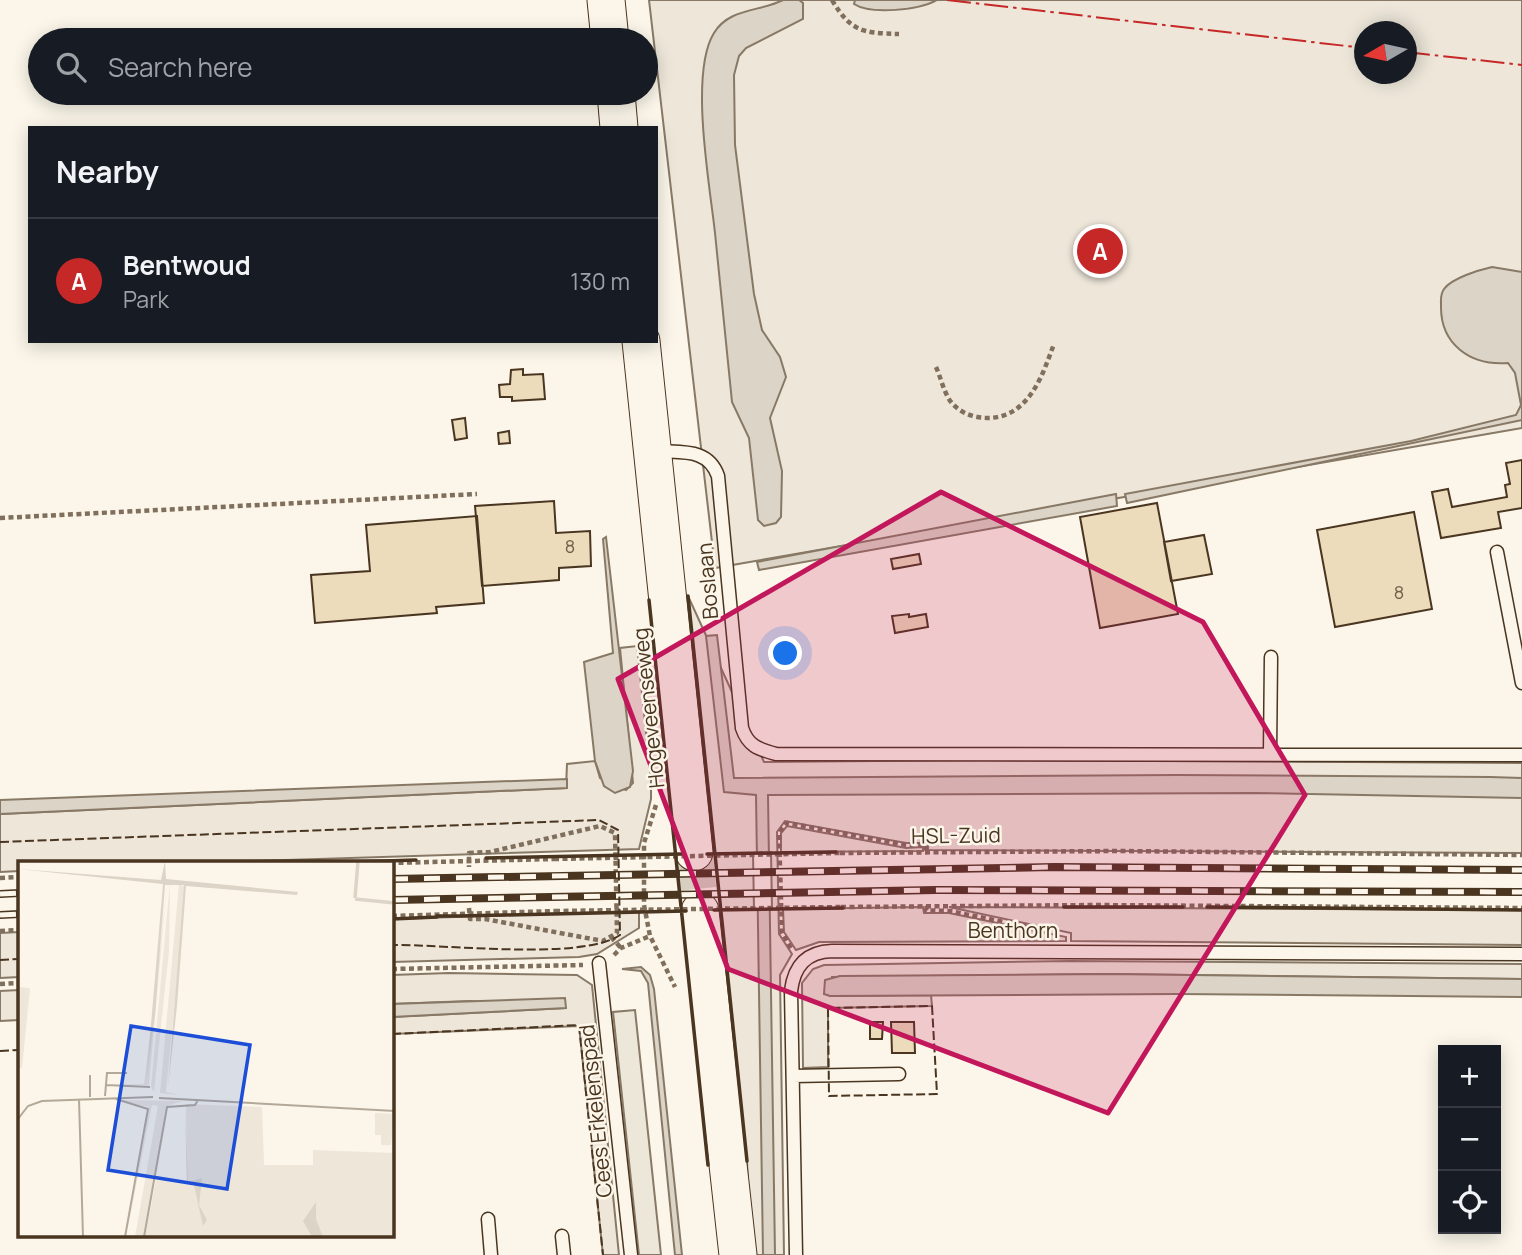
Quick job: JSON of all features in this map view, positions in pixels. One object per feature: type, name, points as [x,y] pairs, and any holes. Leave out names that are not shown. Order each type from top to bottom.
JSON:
[{"type":"main road","points":[[606,0],[609,28]]},
{"type":"main road","points":[[616,105],[619,126]]},
{"type":"main road","name":"Hogeveenseweg","points":[[641,343],[694,852]]},
{"type":"main road","points":[[700,911],[738,1255]]},
{"type":"lane","name":"Boslaan","points":[[653,451],[702,454],[714,465],[718,476],[742,728],[750,745],[776,754],[1270,753]]},
{"type":"lane","points":[[1497,552],[1522,683]]},
{"type":"lane","points":[[1272,657],[1270,753],[1522,755]]},
{"type":"lane","name":"Benthorn","points":[[800,963],[816,954],[832,951],[1522,954]]},
{"type":"lane","name":"Cees Erkelenspad","points":[[599,963],[631,1255]]},
{"type":"lane","points":[[796,1255],[791,991],[800,963]]},
{"type":"lane","points":[[793,1076],[899,1074]]},
{"type":"lane","points":[[488,1219],[491,1255]]},
{"type":"lane","points":[[562,1236],[564,1255]]},
{"type":"path","points":[[832,0],[841,15],[854,28],[870,34],[899,34]]},
{"type":"path","points":[[936,367],[950,401],[960,411],[991,418],[1007,415],[1021,406],[1040,379],[1054,344]]},
{"type":"path","points":[[0,518],[477,494]]},
{"type":"path","name":"Hogeveenseweg","points":[[658,799],[644,843],[644,905],[650,936],[675,986],[676,999]]},
{"type":"path","points":[[800,963],[782,933],[779,833],[787,823],[906,845],[926,845],[926,852]]},
{"type":"path","points":[[469,864],[469,853],[490,852],[600,826],[615,833],[617,933],[603,940],[485,919],[470,919],[469,911]]},
{"type":"path","name":"HSL-Zuid","points":[[394,863],[469,864],[554,859],[926,852],[1254,851],[1522,855]]},
{"type":"path","points":[[0,878],[18,877]]},
{"type":"path","points":[[394,916],[469,911],[841,906],[1522,908]]},
{"type":"path","points":[[926,906],[926,911],[950,911],[1055,932]]},
{"type":"path","points":[[0,931],[18,930]]},
{"type":"path","points":[[394,969],[599,963],[611,958],[621,948],[650,936]]},
{"type":"path","points":[[611,937],[621,948]]},
{"type":"path","points":[[0,984],[18,983]]},
{"type":"highlighted area","points":[[941,492],[1203,622],[1305,795],[1108,1113],[728,969],[618,679]]},
{"type":"shaded area","points":[[649,0],[1522,0],[1522,428],[715,568],[658,77],[658,28],[652,28]]},
{"type":"shaded area","points":[[783,0],[799,0],[803,3],[803,19],[746,48],[739,56],[734,75],[735,145],[754,294],[762,330],[780,357],[786,377],[770,418],[782,471],[781,517],[776,523],[764,526],[758,520],[749,438],[732,402],[702,101],[707,51],[720,25],[736,15]]},
{"type":"shaded area","points":[[855,0],[937,0],[919,6],[883,10],[862,7],[854,4]]},
{"type":"shaded area","points":[[1492,267],[1522,272],[1522,420],[1127,503],[1125,494],[1411,441],[1516,415],[1521,405],[1515,373],[1508,363],[1481,361],[1460,350],[1446,331],[1442,319],[1441,295],[1444,289],[1466,275]]},
{"type":"shaded area","points":[[1116,494],[1117,506],[759,570],[757,562]]},
{"type":"shaded area","points":[[606,537],[633,771],[630,787],[615,793],[604,786],[595,761],[584,662],[613,653],[603,539]]},
{"type":"shaded area","points":[[688,596],[764,762],[986,760],[1522,763],[1522,853],[928,850],[928,843],[906,843],[785,821],[777,832],[779,934],[792,954],[780,975],[784,1255],[751,1255],[747,1161]]},
{"type":"shaded area","points":[[717,635],[734,778],[1177,775],[1490,777],[1522,778],[1522,798],[1254,793],[768,795],[775,1255],[763,1255],[756,795],[724,792],[706,636]]},
{"type":"shaded area","points":[[637,646],[651,779],[651,799],[639,849],[257,861],[18,861],[18,871],[0,872],[0,814],[566,788],[567,764],[595,761],[600,778],[626,790],[633,783],[620,648]]},
{"type":"shaded area","points":[[567,779],[567,788],[0,814],[0,800]]},
{"type":"shaded area","points":[[787,826],[906,848],[923,847],[923,851],[781,852],[781,833]]},
{"type":"shaded area","points":[[923,907],[924,913],[949,913],[1066,937],[1066,941],[819,942],[796,950],[784,932],[783,909]]},
{"type":"shaded area","points":[[949,907],[1522,910],[1522,945],[1071,941],[1071,933]]},
{"type":"shaded area","points":[[639,911],[639,928],[597,954],[579,957],[394,962],[394,919]]},
{"type":"shaded area","points":[[18,932],[18,977],[0,978],[0,933]]},
{"type":"shaded area","points":[[1069,961],[1522,964],[1522,979],[1108,974],[832,977],[830,996],[931,995],[932,1006],[828,1008],[828,1067],[803,1068],[802,983],[813,969],[824,965]]},
{"type":"shaded area","points":[[641,967],[650,975],[654,989],[682,1255],[675,1255],[648,983],[641,971],[622,969]]},
{"type":"shaded area","points":[[1108,974],[1522,979],[1522,997],[824,994],[825,980],[840,976]]},
{"type":"shaded area","points":[[394,975],[577,975],[592,985],[619,1255],[603,1255],[579,1026],[394,1034],[394,1017],[566,1008],[470,1001],[394,1004]]},
{"type":"shaded area","points":[[18,990],[18,1020],[0,1021],[0,991]]},
{"type":"shaded area","points":[[565,998],[566,1008],[394,1017],[394,1004]]},
{"type":"shaded area","points":[[635,1010],[661,1255],[639,1255],[613,1012]]},
{"type":"pier","points":[[771,852],[772,909],[754,910],[753,853]]},
{"type":"building","points":[[523,369],[523,375],[543,374],[545,399],[512,401],[512,397],[500,397],[499,385],[510,384],[511,370]]},
{"type":"building","points":[[465,418],[467,438],[455,440],[452,420]]},
{"type":"building","points":[[509,431],[510,443],[499,444],[498,433]]},
{"type":"building","points":[[1522,460],[1522,508],[1498,512],[1501,528],[1441,538],[1432,492],[1448,489],[1452,507],[1507,497],[1505,485],[1510,484],[1506,463]]},
{"type":"building","points":[[554,501],[556,533],[590,531],[591,566],[559,568],[559,580],[482,586],[475,506]]},
{"type":"building","points":[[1157,503],[1178,614],[1100,628],[1080,517]]},
{"type":"building","points":[[1414,512],[1432,609],[1335,627],[1317,530]]},
{"type":"building","points":[[477,516],[484,603],[436,607],[437,613],[315,623],[311,575],[370,571],[366,525]]},
{"type":"building","points":[[1204,535],[1212,574],[1171,581],[1164,542]]},
{"type":"building","points":[[919,554],[921,564],[893,569],[891,559]]},
{"type":"building","points":[[909,614],[909,617],[926,614],[928,627],[895,633],[892,616]]},
{"type":"building","points":[[870,1022],[883,1022],[882,1039],[870,1039]]},
{"type":"building","points":[[891,1022],[914,1022],[915,1053],[892,1053]]},
{"type":"tunnel","points":[[694,852],[700,911]]},
{"type":"railway","points":[[394,879],[1054,867],[1522,870]]},
{"type":"railway","points":[[394,900],[936,890],[1522,892]]},
{"type":"railway","points":[[0,894],[18,893]]},
{"type":"railway","points":[[0,915],[18,914]]},
{"type":"fence","points":[[0,842],[599,820],[618,830],[620,935],[601,943],[545,949],[394,945]]},
{"type":"fence","points":[[0,960],[18,959]]},
{"type":"fence","points":[[932,1006],[937,1094],[829,1096],[828,1008],[932,1006]]},
{"type":"fence","points":[[394,1034],[579,1025],[603,1255]]},
{"type":"fence","points":[[0,1051],[18,1050]]},
{"type":"wall","points":[[688,596],[747,1161]]},
{"type":"wall","points":[[649,600],[708,1165]]},
{"type":"wall","points":[[707,854],[836,852]]},
{"type":"wall","points":[[486,858],[682,854]]},
{"type":"wall","points":[[386,861],[416,860]]},
{"type":"wall","points":[[1064,907],[1183,907]]},
{"type":"wall","points":[[1207,907],[1522,910]]},
{"type":"wall","points":[[714,910],[843,908]]},
{"type":"wall","points":[[504,915],[686,911]]},
{"type":"wall","points":[[458,916],[504,915]]},
{"type":"wall","points":[[437,916],[462,916]]},
{"type":"wall","points":[[394,919],[437,917]]},
{"type":"power","points":[[947,0],[1354,47]]},
{"type":"power","points":[[1417,53],[1522,65]]},
{"type":"place","name":"Bentwoud","points":[[1100,251]]}]
